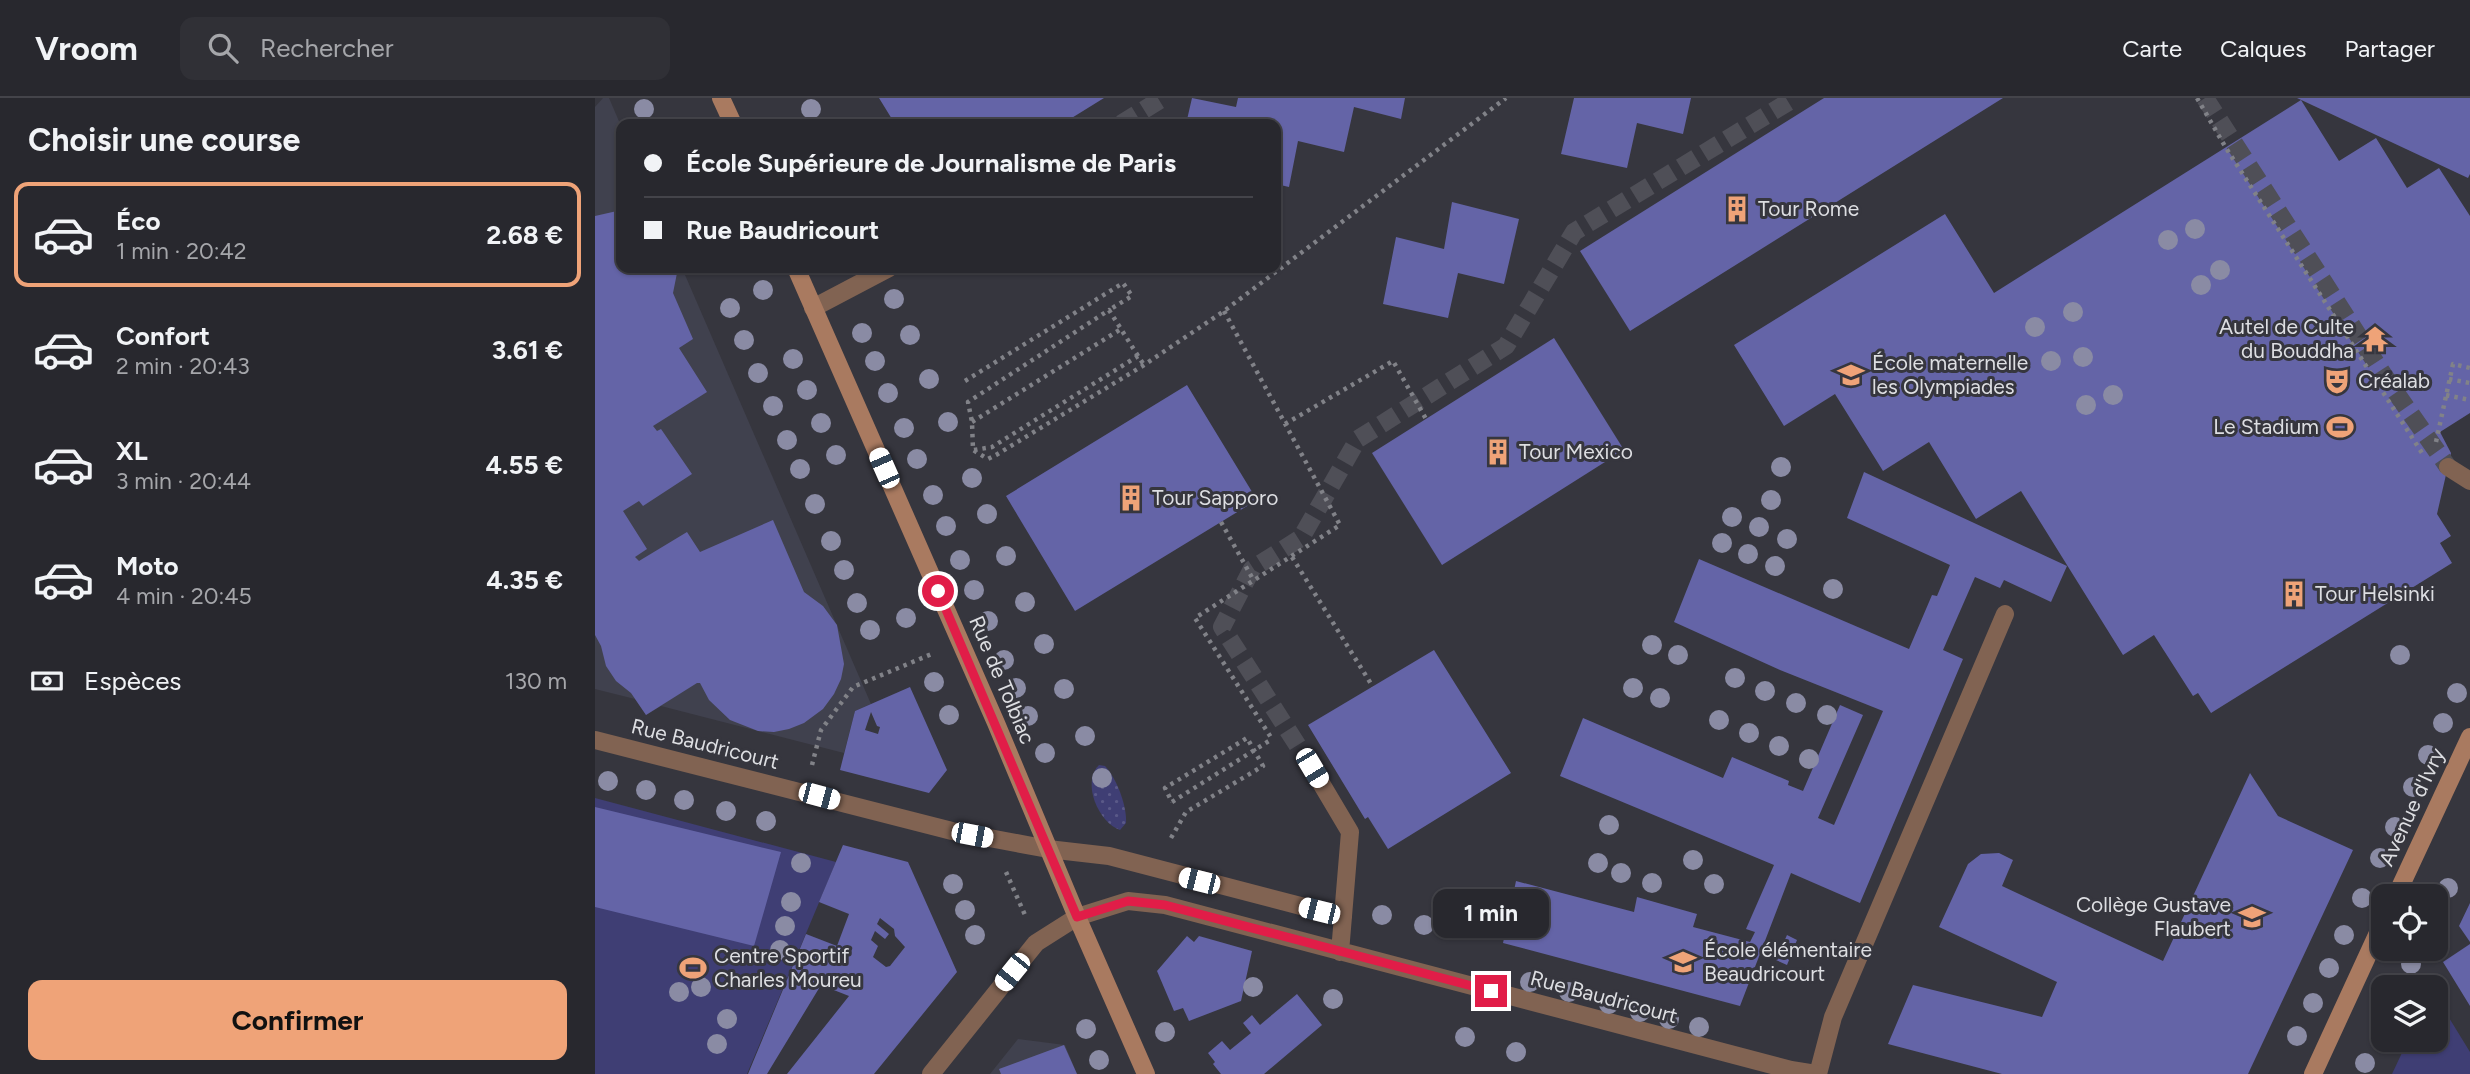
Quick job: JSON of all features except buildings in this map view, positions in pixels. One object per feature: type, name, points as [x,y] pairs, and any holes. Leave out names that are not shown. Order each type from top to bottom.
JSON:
[{"type":"main road","points":[[721,98],[731,119]]},
{"type":"main road","name":"Rue de Tolbiac","points":[[798,273],[1146,1074]]},
{"type":"main road","name":"Avenue d'Ivry","points":[[2402,884],[2470,737]]},
{"type":"main road","points":[[2312,1074],[2371,948]]},
{"type":"street","points":[[813,307],[879,273]]},
{"type":"street","points":[[2448,467],[2470,481]]},
{"type":"street","points":[[1817,1074],[1833,1017],[2005,614]]},
{"type":"street","name":"Rue Baudricourt","points":[[595,740],[953,831],[1048,849],[1109,856],[1343,917]]},
{"type":"street","points":[[1312,768],[1350,832],[1340,951]]},
{"type":"street","name":"Rue Baudricourt","points":[[931,1074],[1036,943],[1077,917],[1128,901],[1165,905],[1791,1070],[1817,1074]]},
{"type":"path","points":[[1281,268],[1506,98]]},
{"type":"path","points":[[2197,98],[2226,148],[2423,455]]},
{"type":"path","points":[[973,450],[988,459],[996,455],[1144,365],[1274,273]]},
{"type":"path","points":[[965,381],[1123,283],[1132,296],[968,402],[973,450]]},
{"type":"path","points":[[1109,310],[1144,365]]},
{"type":"path","points":[[1171,838],[1186,812],[1263,766],[1247,738],[1165,788],[1172,802],[1272,739],[1195,618],[1340,525],[1224,311]]},
{"type":"path","points":[[972,422],[1121,329]]},
{"type":"path","points":[[973,450],[992,447],[1138,356]]},
{"type":"path","points":[[1285,424],[1394,361],[1426,419]]},
{"type":"path","points":[[2433,454],[2453,365],[2470,368]]},
{"type":"path","points":[[2449,379],[2470,383]]},
{"type":"path","points":[[2446,395],[2470,400]]},
{"type":"path","points":[[1221,522],[1254,581]]},
{"type":"path","points":[[1291,556],[1373,687]]},
{"type":"path","points":[[805,793],[821,730],[853,687],[960,642]]},
{"type":"path","points":[[1003,864],[1025,916]]},
{"type":"shaded area","points":[[603,98],[609,98],[618,119],[616,273],[684,273],[871,704],[855,711],[844,753],[661,706],[646,715],[635,699],[595,689],[595,107]]},
{"type":"shaded area","points":[[1099,765],[1105,766],[1109,771],[1123,801],[1126,823],[1120,830],[1105,819],[1095,802],[1092,782]]},
{"type":"shaded area","name":"Centre Sportif Charles Moureu","points":[[595,798],[836,862],[747,1074],[595,1074]]},
{"type":"shaded area","points":[[2448,1016],[2470,1052],[2470,1074],[2392,1074],[2402,1052],[2448,1052]]},
{"type":"shaded area","points":[[1018,1039],[1065,1045],[1077,1074],[990,1074]]},
{"type":"tunnel","points":[[1129,119],[1163,98]]},
{"type":"tunnel","points":[[1312,768],[1222,627],[1252,569],[1301,538],[1358,439],[1506,346],[1574,232],[1795,98]]},
{"type":"tunnel","points":[[2205,98],[2385,377],[2448,467]]},
{"type":"place","name":"Tour Rome","points":[[1737,209]]},
{"type":"place","name":"Autel de Culte du Bouddha","points":[[2375,339]]},
{"type":"place","name":"École maternelle les Olympiades","points":[[1851,375]]},
{"type":"place","name":"Créalab","points":[[2337,381]]},
{"type":"place","name":"Le Stadium","points":[[2340,427]]},
{"type":"place","name":"Tour Mexico","points":[[1498,452]]},
{"type":"place","name":"Tour Sapporo","points":[[1131,498]]},
{"type":"place","name":"Tour Helsinki","points":[[2294,594]]},
{"type":"place","name":"Collège Gustave Flaubert","points":[[2252,917]]},
{"type":"place","name":"École élémentaire Beaudricourt","points":[[1683,962]]},
{"type":"place","name":"Centre Sportif Charles Moureu","points":[[693,968]]},
{"type":"route","points":[[938,591],[1077,917],[1128,901],[1165,905],[1491,991]]}]
